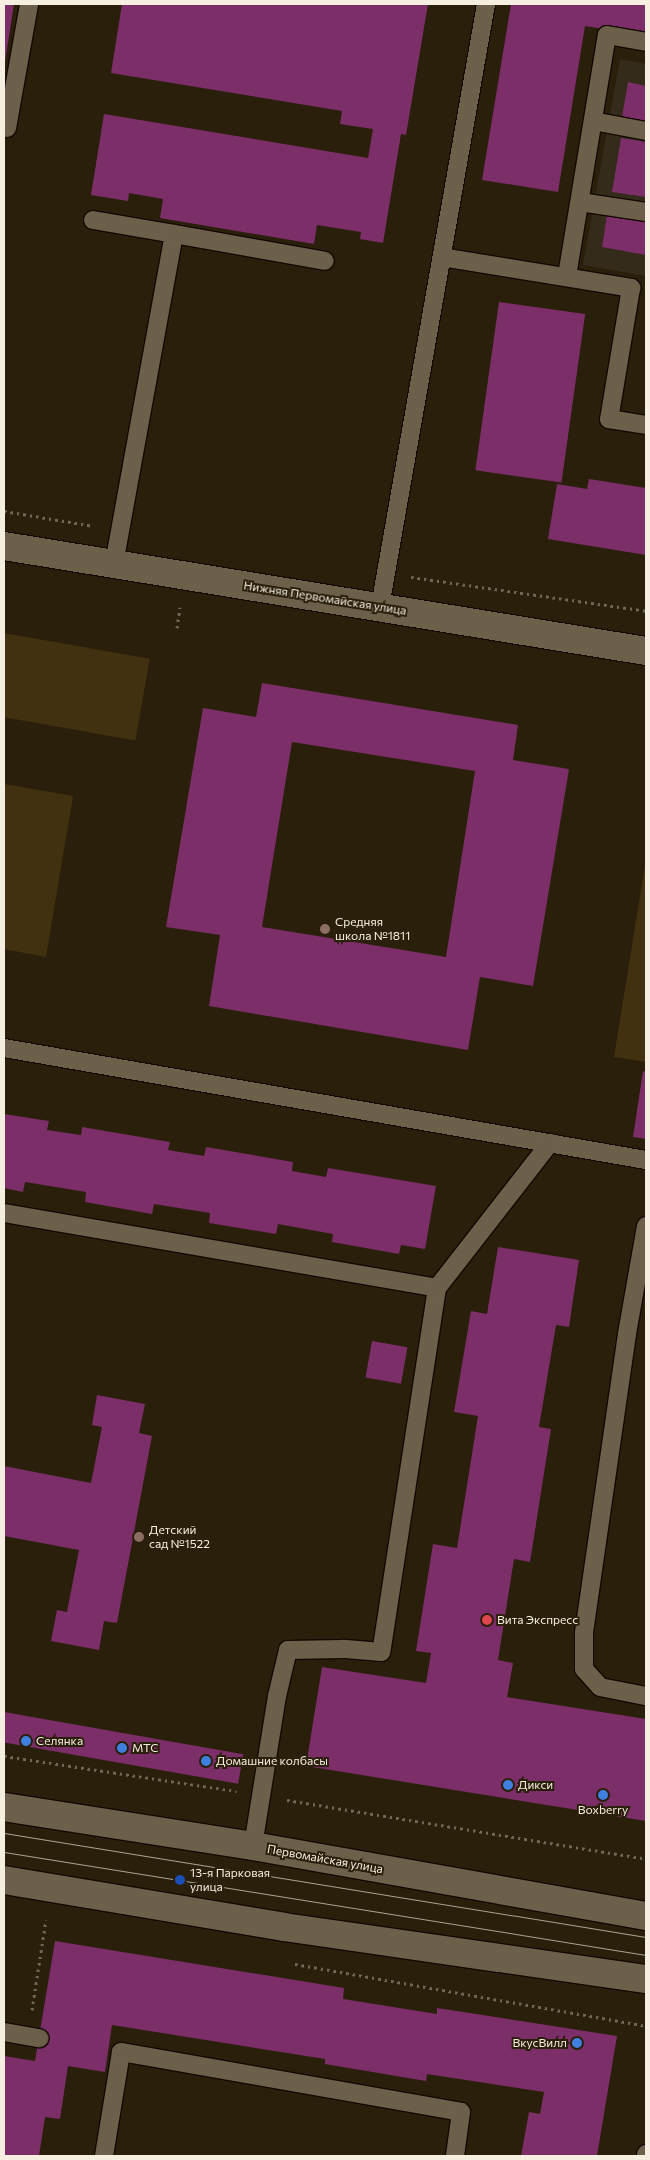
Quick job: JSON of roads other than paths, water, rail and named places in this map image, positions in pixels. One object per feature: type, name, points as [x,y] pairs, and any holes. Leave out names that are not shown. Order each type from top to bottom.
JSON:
[{"type":"main road","name":"Нижняя Первомайская улица","points":[[4,546],[646,651]]},
{"type":"main road","name":"Первомайская улица","points":[[4,1807],[253,1846],[646,1916]]},
{"type":"main road","points":[[4,1880],[284,1927],[646,1979]]},
{"type":"lane","points":[[7,128],[29,4]]},
{"type":"lane","points":[[380,607],[486,4]]},
{"type":"lane","points":[[568,276],[607,35],[646,42]]},
{"type":"lane","points":[[593,121],[646,131]]},
{"type":"lane","points":[[580,202],[646,212]]},
{"type":"lane","points":[[93,220],[325,261]]},
{"type":"lane","points":[[114,564],[174,234]]},
{"type":"lane","points":[[442,257],[568,276],[631,288],[609,419],[646,426]]},
{"type":"lane","points":[[4,1048],[646,1160]]},
{"type":"lane","points":[[253,1846],[288,1650],[344,1649],[380,1652],[437,1288],[550,1143]]},
{"type":"lane","points":[[4,1214],[437,1288]]},
{"type":"lane","points":[[646,1226],[644,1250],[584,1634],[584,1669],[600,1687],[646,1696]]},
{"type":"lane","points":[[4,2032],[34,2037]]},
{"type":"lane","points":[[104,2156],[115,2051],[461,2112],[455,2156]]},
{"type":"tram line","points":[[4,1833],[646,1937]]},
{"type":"tram line","points":[[4,1852],[646,1955]]},
{"type":"place","name":"Средняя школа №1811","points":[[325,929]]},
{"type":"place","name":"Детский сад №1522","points":[[139,1537]]},
{"type":"place","name":"Вита Экспресс","points":[[487,1620]]},
{"type":"place","name":"Селянка","points":[[26,1741]]},
{"type":"place","name":"МТС","points":[[122,1748]]},
{"type":"place","name":"Домашние колбасы","points":[[206,1761]]},
{"type":"place","name":"Дикси","points":[[508,1785]]},
{"type":"place","name":"Boxberry","points":[[603,1795]]},
{"type":"place","name":"13-я Парковая улица","points":[[180,1880]]},
{"type":"place","name":"ВкусВилл","points":[[577,2043]]}]
